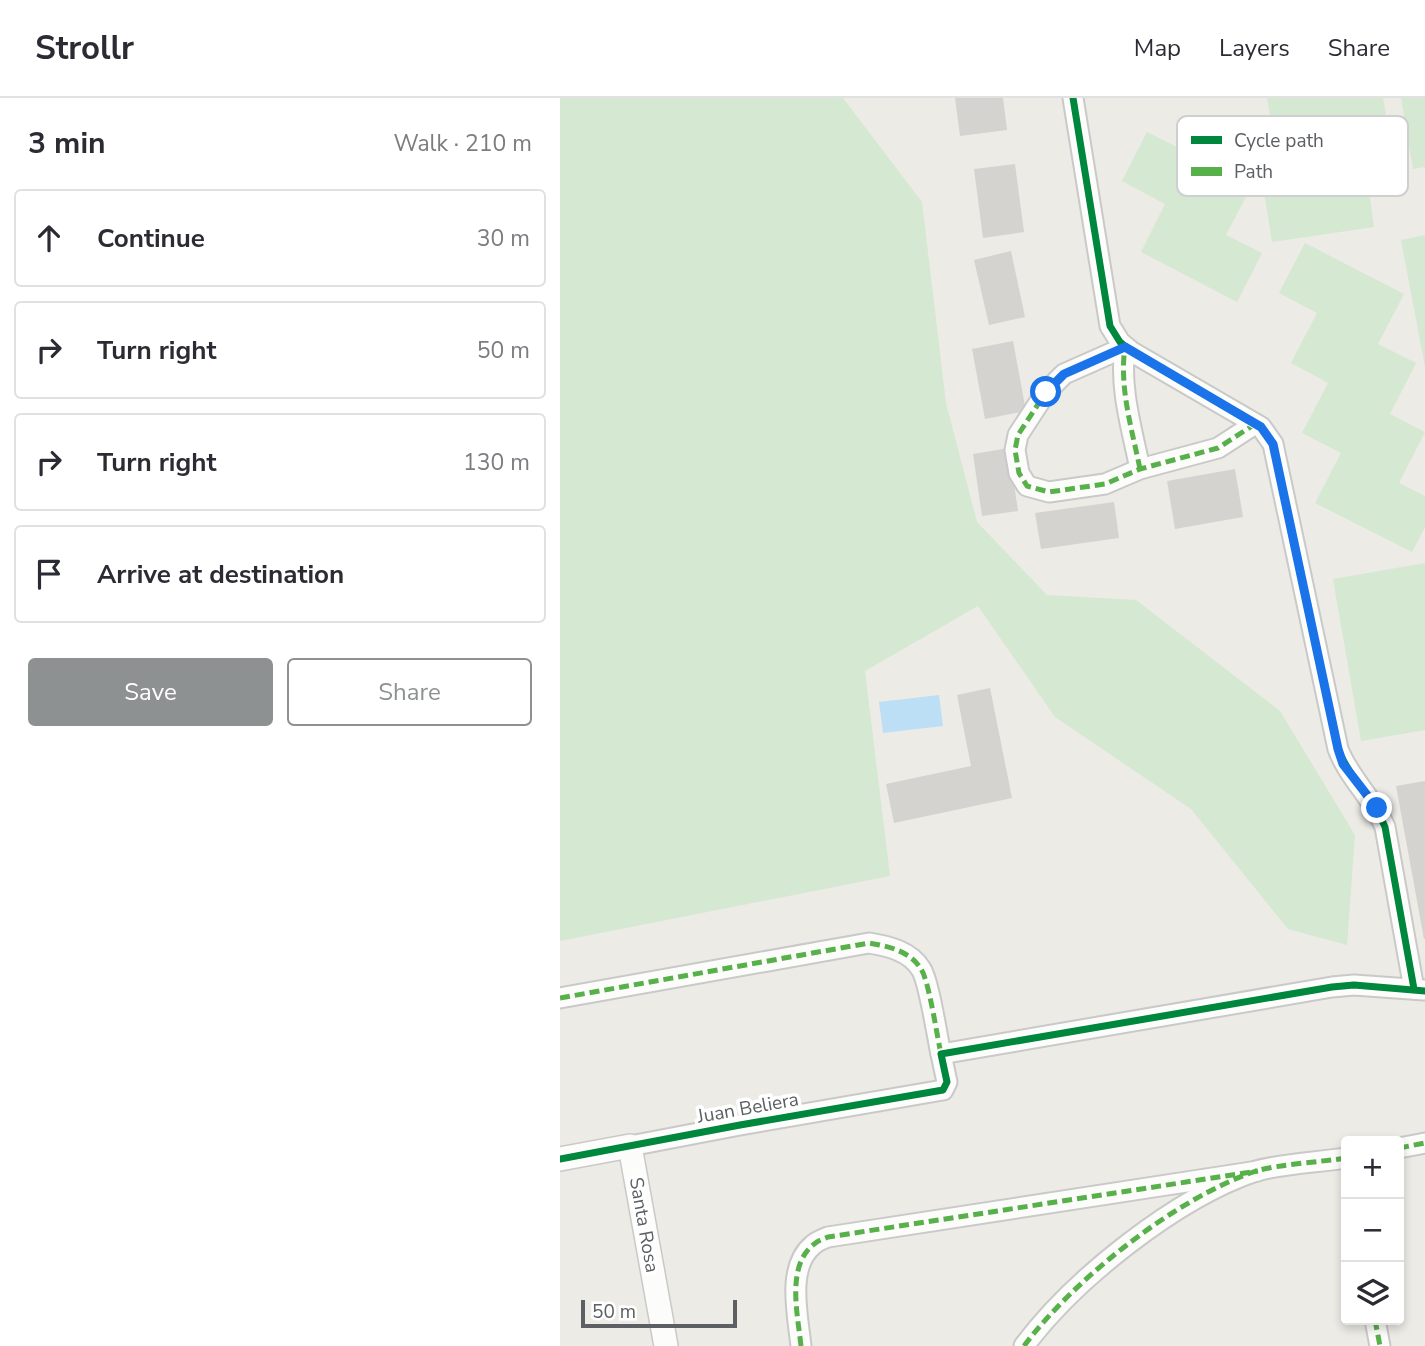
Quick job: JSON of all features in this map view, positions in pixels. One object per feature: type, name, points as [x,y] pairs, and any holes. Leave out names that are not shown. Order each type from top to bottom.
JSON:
[{"type":"street","points":[[560,998],[869,943],[899,951],[912,959],[922,970],[941,1054],[1332,987],[1354,985],[1420,990],[1385,827],[1377,808],[1343,764],[1338,749],[1273,444],[1267,433],[1255,424],[1125,347],[1110,326],[1073,98]]},
{"type":"street","points":[[1125,347],[1064,374],[1046,392],[1018,435],[1015,450],[1019,473],[1027,486],[1049,492],[1104,484],[1140,469],[1218,448],[1255,424]]},
{"type":"street","points":[[1125,347],[1124,387],[1140,469]]},
{"type":"street","name":"Juan Beliera","points":[[560,1159],[943,1090],[947,1082],[941,1054]]},
{"type":"street","points":[[1404,1147],[1425,1143]]},
{"type":"street","name":"Santa Rosa","points":[[631,1146],[666,1346]]},
{"type":"street","points":[[801,1346],[796,1304],[798,1273],[812,1245],[828,1237],[1341,1160]]},
{"type":"street","points":[[1024,1346],[1074,1291],[1124,1247],[1206,1194],[1258,1171]]},
{"type":"street","points":[[1376,1325],[1380,1346]]},
{"type":"green space","points":[[560,98],[843,98],[922,202],[946,403],[977,522],[1047,595],[1136,600],[1280,711],[1355,835],[1347,945],[1288,929],[1191,809],[1055,717],[978,606],[865,671],[890,876],[560,941]]},
{"type":"green space","points":[[1267,98],[1383,98],[1386,116],[1270,116]]},
{"type":"green space","points":[[1401,98],[1425,98],[1425,167],[1413,169],[1408,139],[1408,116],[1404,116]]},
{"type":"green space","points":[[1147,132],[1177,147],[1177,196],[1246,196],[1226,235],[1262,253],[1237,302],[1141,252],[1165,204],[1122,181]]},
{"type":"green space","points":[[1265,196],[1370,196],[1374,227],[1272,242]]},
{"type":"green space","points":[[1425,235],[1425,367],[1401,240]]},
{"type":"green space","points":[[1305,243],[1404,294],[1378,344],[1416,363],[1390,414],[1425,432],[1399,483],[1425,496],[1425,527],[1412,552],[1315,503],[1341,453],[1302,433],[1328,383],[1291,363],[1317,313],[1279,293]]},
{"type":"green space","points":[[1425,563],[1425,730],[1361,741],[1333,579]]},
{"type":"water","points":[[939,695],[943,726],[883,733],[879,702]]},
{"type":"building","points":[[955,98],[1003,98],[1007,130],[960,136]]},
{"type":"building","points":[[1015,164],[1024,232],[983,238],[974,169]]},
{"type":"building","points":[[1011,251],[1025,317],[989,325],[974,260]]},
{"type":"building","points":[[1013,341],[1026,411],[985,419],[972,349]]},
{"type":"building","points":[[1009,448],[1018,511],[982,516],[973,454]]},
{"type":"building","points":[[1235,469],[1243,517],[1175,529],[1167,481]]},
{"type":"building","points":[[1114,502],[1119,538],[1041,549],[1035,513]]},
{"type":"building","points":[[990,688],[1012,798],[894,823],[886,784],[971,766],[957,695]]},
{"type":"building","points":[[1425,781],[1425,939],[1424,939],[1396,786]]},
{"type":"marked path","points":[[1140,469],[1125,393],[1125,347],[1064,374],[1046,392],[1018,435],[1015,450],[1019,473],[1027,486],[1049,492],[1105,484],[1140,469],[1218,448],[1255,424]]},
{"type":"marked path","points":[[560,998],[869,943],[905,954],[921,969],[930,996],[941,1054]]},
{"type":"marked path","points":[[1404,1147],[1425,1143]]},
{"type":"marked path","points":[[1024,1346],[1045,1320],[1098,1268],[1193,1200],[1256,1171],[1341,1159]]},
{"type":"marked path","points":[[801,1346],[796,1307],[799,1266],[813,1245],[828,1237],[1258,1171]]},
{"type":"marked path","points":[[1376,1325],[1380,1346]]},
{"type":"cycle path","points":[[1073,98],[1110,326],[1120,342],[1132,352],[1261,427],[1273,444],[1338,749],[1385,827],[1414,989]]},
{"type":"cycle path","points":[[560,1159],[943,1090],[947,1082],[941,1054],[1332,987],[1354,985],[1425,991]]},
{"type":"route","points":[[1046,392],[1064,374],[1125,347],[1267,433],[1273,444],[1338,749],[1343,764],[1377,808]]}]
